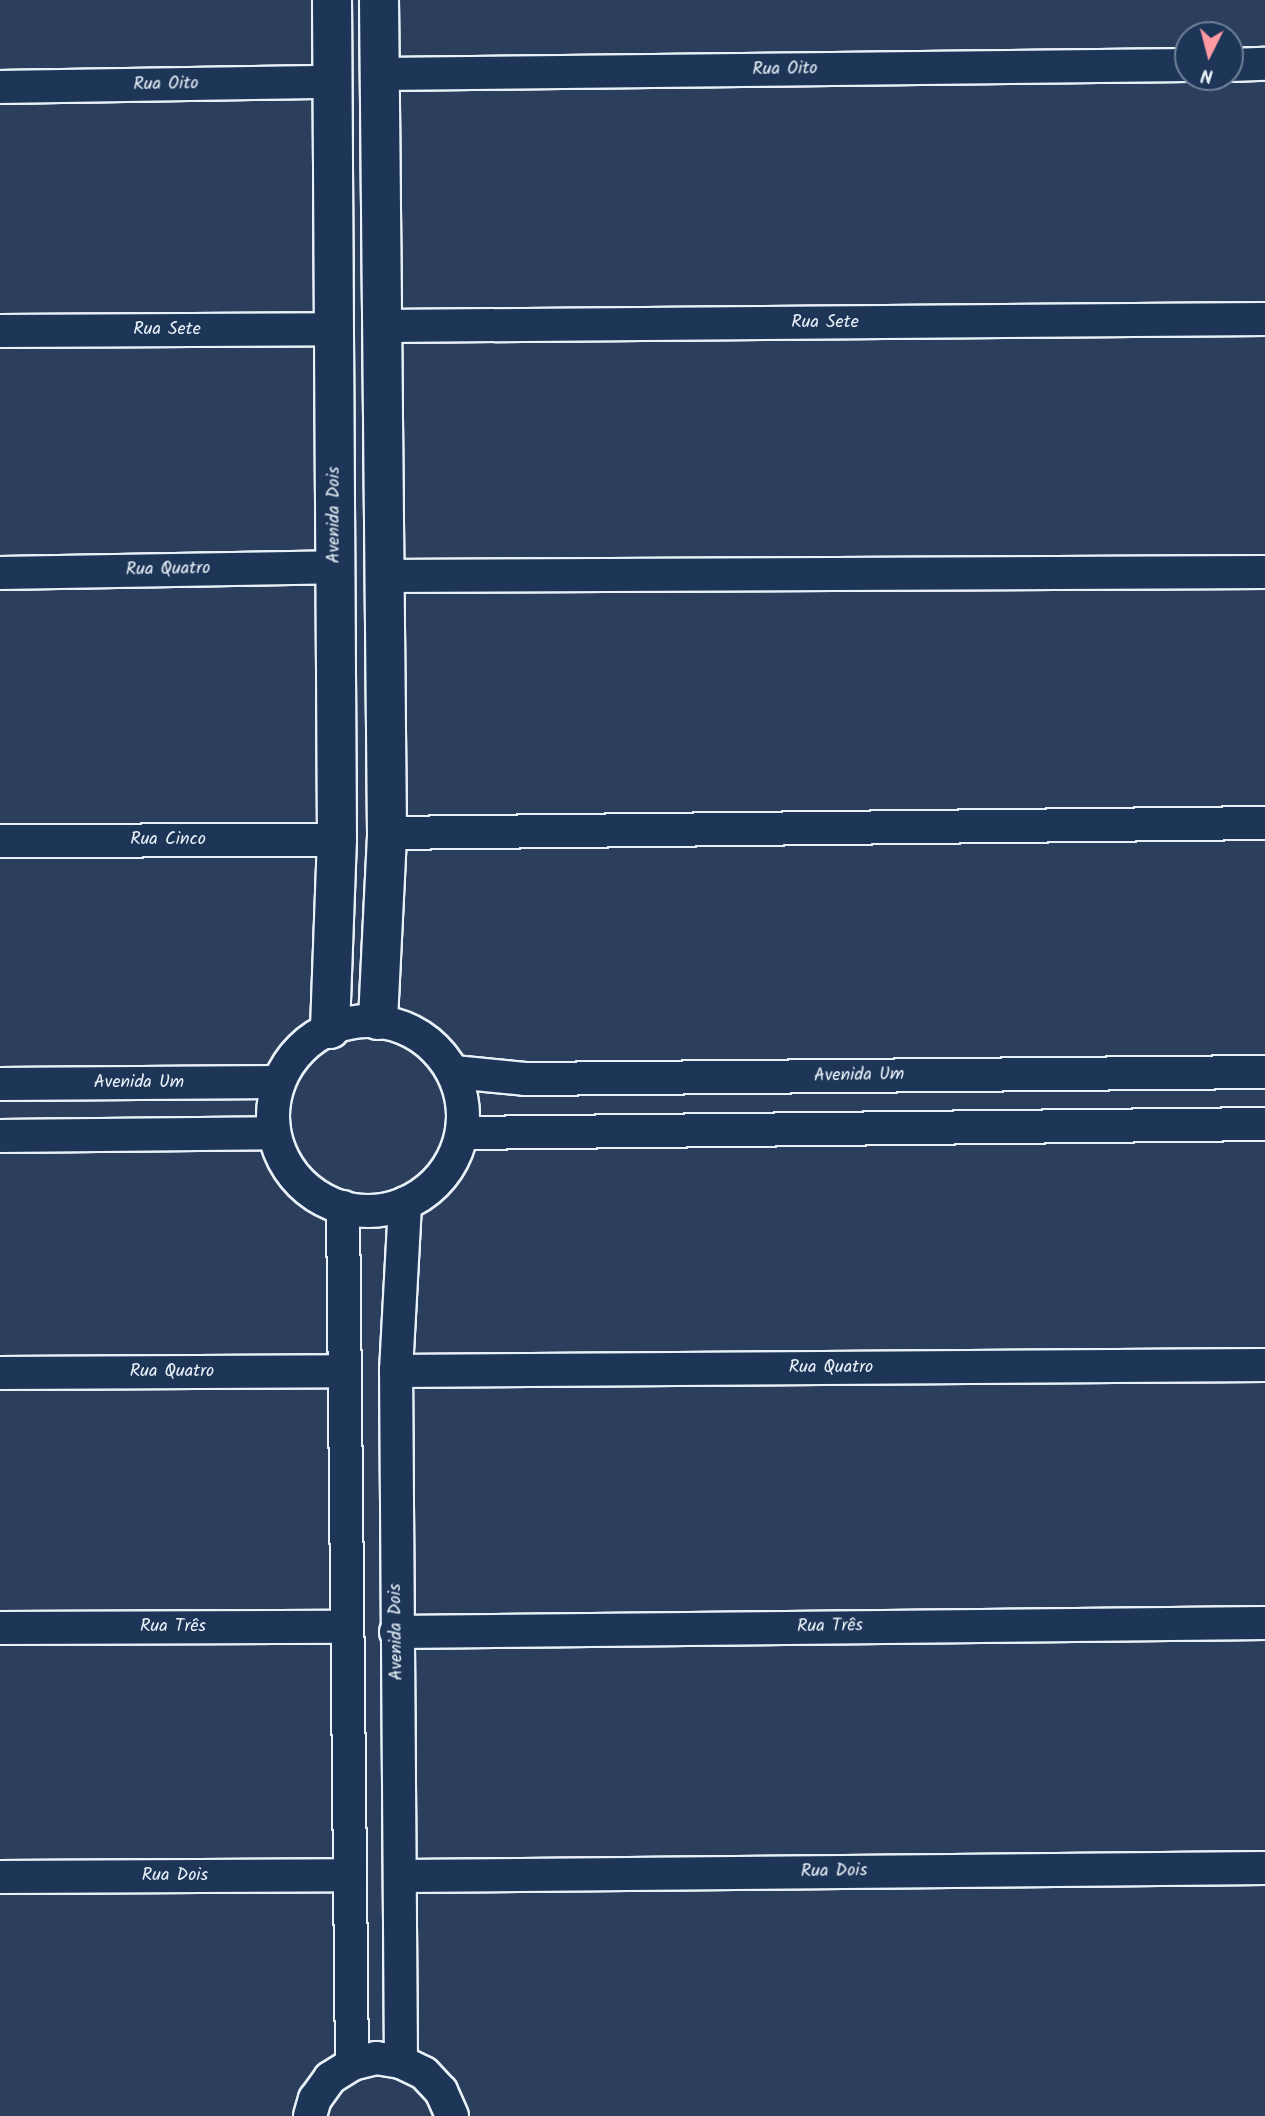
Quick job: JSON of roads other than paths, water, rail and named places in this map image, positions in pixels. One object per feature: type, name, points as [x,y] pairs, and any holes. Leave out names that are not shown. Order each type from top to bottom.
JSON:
[{"type":"street","name":"Avenida Dois","points":[[330,1029],[337,840],[332,0]]},
{"type":"street","points":[[379,0],[385,326],[383,576],[387,832],[379,1020]]},
{"type":"street","points":[[1244,65],[1265,64]]},
{"type":"street","name":"Rua Oito","points":[[382,74],[1174,65]]},
{"type":"street","name":"Rua Oito","points":[[0,87],[332,82]]},
{"type":"street","name":"Rua Sete","points":[[385,326],[1265,319]]},
{"type":"street","name":"Rua Sete","points":[[0,331],[334,329]]},
{"type":"street","name":"Rua Quatro","points":[[0,573],[335,566]]},
{"type":"street","points":[[383,576],[1265,572]]},
{"type":"street","points":[[387,832],[1265,822]]},
{"type":"street","name":"Rua Cinco","points":[[0,841],[337,840]]},
{"type":"street","points":[[379,1020],[408,1029],[434,1047],[454,1072],[463,1102],[462,1133],[451,1162],[432,1187],[405,1203],[374,1210],[343,1207],[314,1194],[291,1172],[273,1133],[278,1082],[294,1055],[330,1029],[347,1023],[379,1020]]},
{"type":"street","name":"Avenida Um","points":[[454,1072],[526,1079],[1265,1072]]},
{"type":"street","name":"Avenida Um","points":[[0,1084],[278,1082]]},
{"type":"street","points":[[462,1133],[1265,1124]]},
{"type":"street","points":[[0,1136],[273,1133]]},
{"type":"street","name":"Avenida Dois","points":[[401,2062],[402,1876],[396,1632],[396,1370],[405,1203]]},
{"type":"street","points":[[343,1207],[352,2064]]},
{"type":"street","name":"Rua Quatro","points":[[396,1370],[1265,1364]]},
{"type":"street","name":"Rua Quatro","points":[[0,1373],[345,1371]]},
{"type":"street","name":"Rua Três","points":[[396,1632],[1265,1623]]},
{"type":"street","name":"Rua Três","points":[[0,1628],[347,1627]]},
{"type":"street","name":"Rua Dois","points":[[402,1876],[1265,1868]]},
{"type":"street","name":"Rua Dois","points":[[0,1877],[350,1875]]},
{"type":"street","points":[[310,2116],[330,2078],[352,2064],[376,2058],[401,2062],[424,2073],[442,2091],[452,2116]]}]
